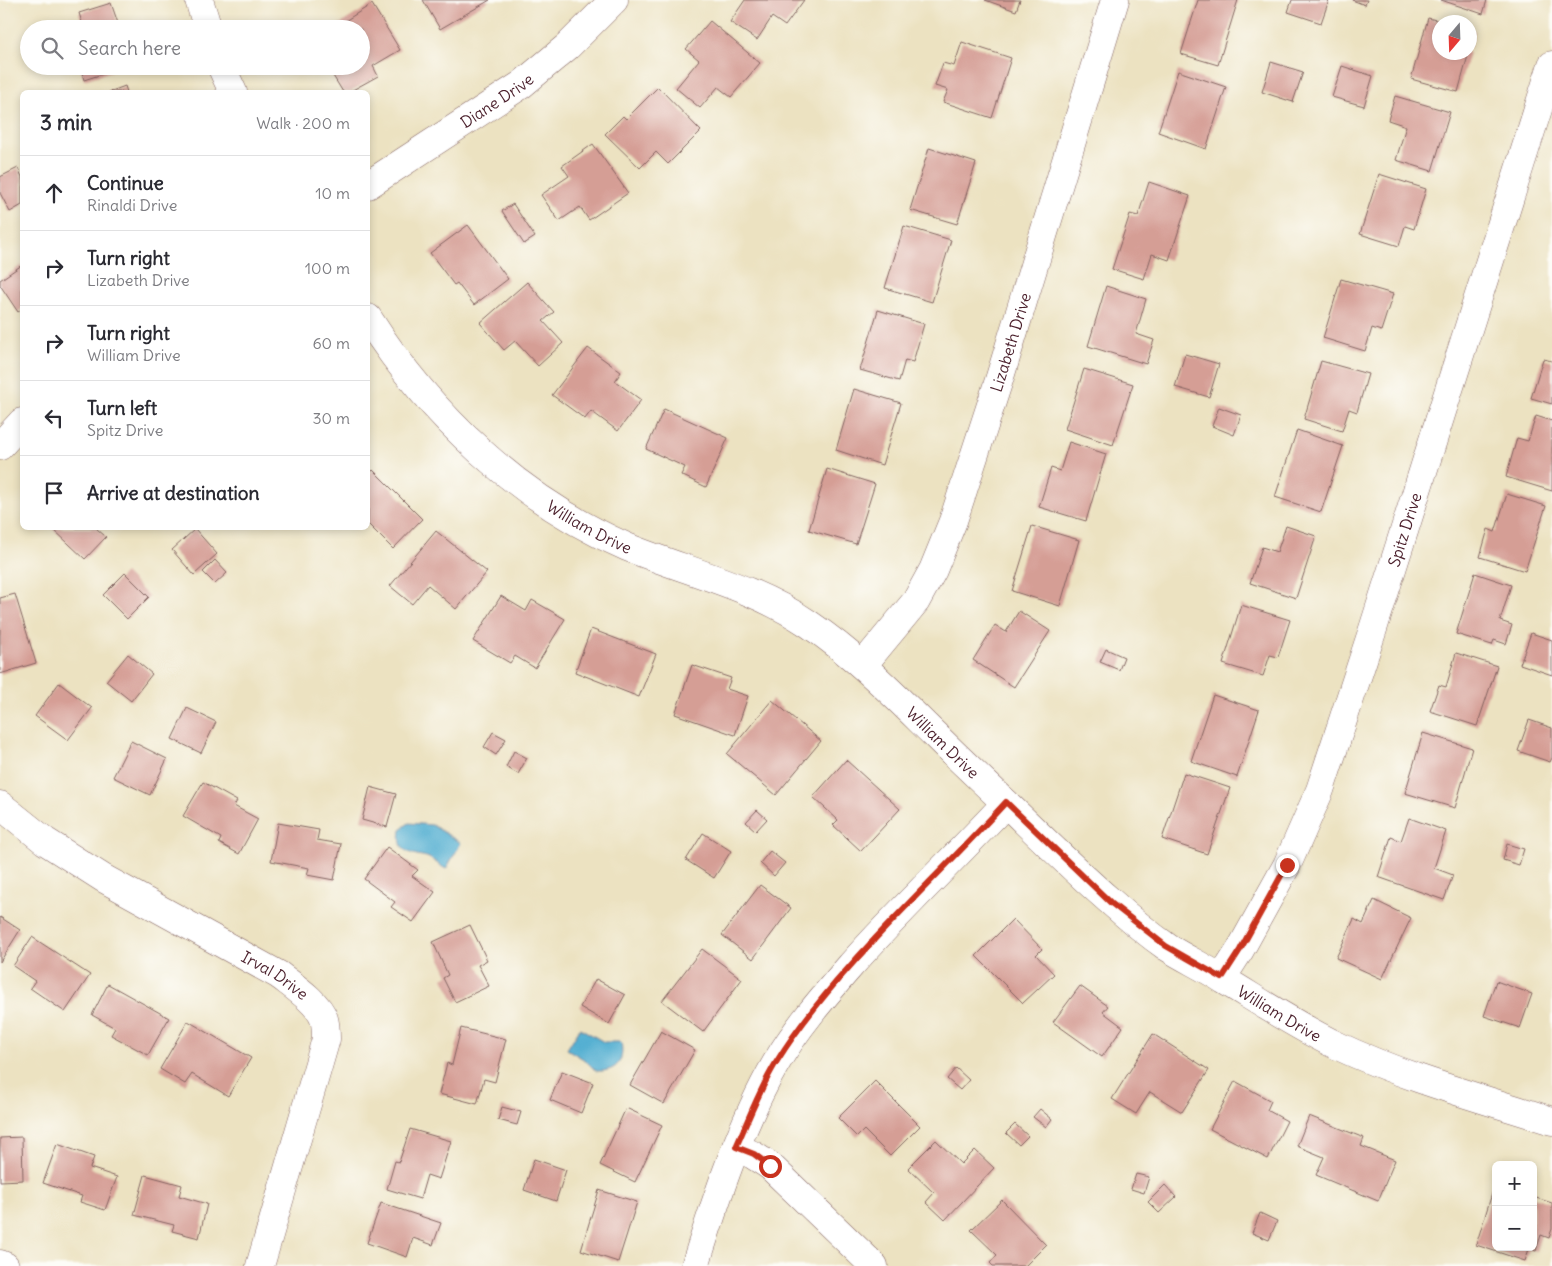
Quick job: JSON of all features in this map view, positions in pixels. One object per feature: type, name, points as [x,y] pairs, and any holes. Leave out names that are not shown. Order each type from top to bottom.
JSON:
[{"type":"street","points":[[199,0],[205,20]]},
{"type":"street","name":"Diane Drive","points":[[370,184],[521,85],[568,46],[614,0]]},
{"type":"street","name":"Lizabeth Drive","points":[[863,665],[916,601],[933,570],[953,522],[1000,377],[1115,0]]},
{"type":"street","name":"Spitz Drive","points":[[1222,978],[1240,950],[1287,865],[1320,790],[1552,65]]},
{"type":"street","points":[[225,75],[232,90]]},
{"type":"street","name":"William Drive","points":[[370,321],[383,342],[422,392],[485,456],[526,489],[572,519],[627,546],[725,582],[766,600],[804,621],[837,644],[863,665],[1111,903],[1166,946],[1273,1010],[1338,1046],[1404,1073],[1552,1121]]},
{"type":"street","points":[[0,446],[20,424]]},
{"type":"street","points":[[695,1266],[736,1147],[777,1060],[829,990],[882,931],[1006,802]]},
{"type":"street","name":"Irval Drive","points":[[0,805],[46,840],[103,878],[279,975],[316,1006],[324,1018],[326,1039],[260,1266]]},
{"type":"street","points":[[736,1147],[754,1154],[770,1166],[874,1266]]},
{"type":"street","points":[[0,1264],[6,1266]]},
{"type":"water","points":[[409,823],[432,825],[461,843],[446,869],[429,858],[404,849],[400,839],[401,829]]},
{"type":"water","points":[[580,1028],[604,1042],[621,1042],[622,1055],[614,1068],[596,1071],[585,1060],[567,1049]]},
{"type":"building","points":[[423,0],[490,0],[440,29]]},
{"type":"building","points":[[745,0],[804,0],[785,26],[772,17],[757,40],[730,22]]},
{"type":"building","points":[[985,0],[1020,0],[1016,11]]},
{"type":"building","points":[[1198,0],[1238,0],[1218,65],[1181,54]]},
{"type":"building","points":[[1292,0],[1329,0],[1321,23],[1288,12]]},
{"type":"building","points":[[1352,0],[1367,0],[1365,5]]},
{"type":"building","points":[[1441,0],[1487,0],[1483,14]]},
{"type":"building","points":[[111,3],[117,20],[81,20],[79,13]]},
{"type":"building","points":[[372,4],[400,50],[373,66],[378,76],[353,90],[342,90],[333,75],[370,75],[370,20],[346,20]]},
{"type":"building","points":[[1428,18],[1432,19],[1432,60],[1467,60],[1458,92],[1411,79]]},
{"type":"building","points":[[710,21],[760,63],[731,97],[718,87],[700,108],[676,88],[699,60],[686,49]]},
{"type":"building","points":[[962,42],[1011,58],[992,118],[943,102],[948,90],[935,86],[943,63],[954,66]]},
{"type":"building","points":[[1271,62],[1303,72],[1293,102],[1262,92]]},
{"type":"building","points":[[1342,66],[1373,76],[1364,106],[1332,97]]},
{"type":"building","points":[[1178,71],[1226,87],[1206,149],[1158,132]]},
{"type":"building","points":[[83,75],[99,75],[84,80]]},
{"type":"building","points":[[125,86],[126,90],[114,90]]},
{"type":"building","points":[[658,87],[701,131],[668,164],[656,152],[640,168],[605,134],[623,116],[626,119]]},
{"type":"building","points":[[1395,96],[1450,112],[1432,171],[1396,160],[1406,126],[1388,120]]},
{"type":"building","points":[[593,144],[628,193],[589,220],[580,207],[559,221],[541,195],[569,176],[562,166]]},
{"type":"building","points":[[929,148],[976,163],[957,224],[910,210]]},
{"type":"building","points":[[18,168],[20,172],[20,206],[10,212],[0,193],[0,177]]},
{"type":"building","points":[[1379,174],[1426,189],[1414,229],[1405,226],[1399,246],[1360,234]]},
{"type":"building","points":[[1149,182],[1190,196],[1169,260],[1152,254],[1144,279],[1112,269],[1130,214],[1138,216]]},
{"type":"building","points":[[513,204],[535,237],[524,244],[502,211]]},
{"type":"building","points":[[468,225],[508,279],[474,305],[457,283],[454,285],[430,253]]},
{"type":"building","points":[[904,226],[951,240],[932,302],[885,288]]},
{"type":"building","points":[[20,266],[20,310],[18,312],[0,285],[0,280]]},
{"type":"building","points":[[1341,279],[1393,294],[1381,331],[1372,328],[1365,351],[1323,338]]},
{"type":"building","points":[[527,282],[554,312],[543,321],[563,343],[538,366],[515,341],[504,350],[480,323]]},
{"type":"building","points":[[1106,286],[1146,299],[1136,334],[1154,340],[1146,364],[1088,346]]},
{"type":"building","points":[[878,310],[924,324],[913,362],[905,360],[899,381],[860,370]]},
{"type":"building","points":[[588,348],[621,372],[615,381],[641,400],[618,431],[591,411],[585,419],[552,395]]},
{"type":"building","points":[[1185,354],[1219,364],[1209,397],[1175,387]]},
{"type":"building","points":[[1543,359],[1552,361],[1552,404],[1531,398]]},
{"type":"building","points":[[1321,361],[1368,374],[1357,412],[1349,409],[1342,431],[1304,419]]},
{"type":"building","points":[[1084,369],[1133,384],[1113,445],[1065,429]]},
{"type":"building","points":[[854,389],[901,403],[882,465],[836,450]]},
{"type":"building","points":[[1219,407],[1241,415],[1234,435],[1212,426]]},
{"type":"building","points":[[664,409],[728,438],[706,487],[681,475],[685,467],[646,449]]},
{"type":"building","points":[[1536,416],[1552,421],[1552,491],[1506,477],[1517,438],[1528,441]]},
{"type":"building","points":[[1297,430],[1343,446],[1321,512],[1275,497]]},
{"type":"building","points":[[1069,442],[1106,454],[1086,521],[1039,507],[1051,468],[1060,471]]},
{"type":"building","points":[[827,469],[875,484],[856,544],[809,530]]},
{"type":"building","points":[[373,470],[422,519],[393,549],[370,526],[370,473]]},
{"type":"building","points":[[1507,494],[1546,506],[1525,571],[1480,557],[1488,529],[1495,532]]},
{"type":"building","points":[[1032,526],[1079,540],[1060,606],[1012,591]]},
{"type":"building","points":[[1286,526],[1316,536],[1296,598],[1250,583],[1262,547],[1277,552]]},
{"type":"building","points":[[54,530],[98,530],[106,537],[85,559]]},
{"type":"building","points":[[196,530],[217,554],[194,575],[172,550]]},
{"type":"building","points":[[436,531],[487,572],[456,609],[428,585],[412,604],[390,586]]},
{"type":"building","points":[[215,560],[227,573],[215,584],[203,572]]},
{"type":"building","points":[[125,573],[149,597],[127,619],[103,595]]},
{"type":"building","points":[[1475,573],[1511,585],[1500,621],[1512,625],[1506,644],[1494,640],[1492,645],[1456,634]]},
{"type":"building","points":[[15,594],[36,663],[0,674],[0,598]]},
{"type":"building","points":[[501,596],[526,611],[532,600],[565,619],[535,668],[515,656],[510,663],[473,641]]},
{"type":"building","points":[[1241,605],[1290,620],[1278,657],[1270,655],[1263,676],[1223,664]]},
{"type":"building","points":[[1019,611],[1050,631],[1014,687],[973,660],[995,625],[1006,632]]},
{"type":"building","points":[[591,629],[656,654],[639,697],[575,672]]},
{"type":"building","points":[[1531,633],[1552,640],[1552,675],[1520,664]]},
{"type":"building","points":[[1106,649],[1124,657],[1119,670],[1100,662]]},
{"type":"building","points":[[1456,653],[1497,666],[1477,726],[1430,711],[1439,685],[1446,687]]},
{"type":"building","points":[[128,654],[152,674],[131,701],[106,681]]},
{"type":"building","points":[[692,665],[731,678],[727,689],[748,696],[735,735],[675,714]]},
{"type":"building","points":[[59,683],[92,708],[68,740],[35,716]]},
{"type":"building","points":[[1213,695],[1259,710],[1237,777],[1191,761]]},
{"type":"building","points":[[772,700],[821,741],[776,795],[727,754]]},
{"type":"building","points":[[187,708],[216,722],[201,753],[172,739]]},
{"type":"building","points":[[1529,720],[1552,728],[1552,758],[1550,762],[1518,751]]},
{"type":"building","points":[[493,732],[506,739],[496,755],[484,747]]},
{"type":"building","points":[[1423,733],[1472,748],[1455,808],[1405,793]]},
{"type":"building","points":[[131,741],[167,759],[150,795],[113,777]]},
{"type":"building","points":[[514,751],[527,758],[518,774],[506,767]]},
{"type":"building","points":[[846,760],[900,809],[861,851],[833,825],[838,820],[813,797]]},
{"type":"building","points":[[1184,773],[1230,788],[1207,854],[1162,839]]},
{"type":"building","points":[[203,782],[237,801],[234,806],[258,819],[239,854],[219,843],[221,838],[183,816]]},
{"type":"building","points":[[370,787],[396,794],[387,827],[362,820]]},
{"type":"building","points":[[757,810],[767,819],[756,831],[746,822]]},
{"type":"building","points":[[1409,818],[1446,831],[1434,868],[1453,875],[1444,900],[1378,877],[1391,837],[1401,841]]},
{"type":"building","points":[[278,823],[319,830],[317,840],[341,844],[334,880],[307,875],[309,868],[271,861]]},
{"type":"building","points":[[703,833],[731,851],[714,878],[686,860]]},
{"type":"building","points":[[1507,844],[1524,849],[1519,865],[1503,860]]},
{"type":"building","points":[[387,847],[418,870],[412,876],[435,892],[413,922],[391,907],[395,902],[364,879]]},
{"type":"building","points":[[770,851],[785,863],[774,876],[760,863]]},
{"type":"building","points":[[760,885],[791,908],[753,959],[722,935]]},
{"type":"building","points":[[1374,900],[1411,918],[1382,979],[1336,958],[1354,919],[1363,924]]},
{"type":"building","points":[[0,917],[20,930],[0,962]]},
{"type":"building","points":[[1013,919],[1042,949],[1036,955],[1054,974],[1023,1003],[976,956]]},
{"type":"building","points":[[470,925],[487,960],[478,965],[489,986],[455,1002],[443,978],[448,975],[433,942]]},
{"type":"building","points":[[32,937],[90,975],[65,1012],[30,988],[35,981],[13,966]]},
{"type":"building","points":[[702,949],[742,979],[703,1032],[662,1001]]},
{"type":"building","points":[[596,979],[625,995],[609,1024],[580,1007]]},
{"type":"building","points":[[1496,981],[1532,994],[1520,1028],[1484,1016]]},
{"type":"building","points":[[108,984],[169,1018],[148,1055],[111,1035],[115,1028],[92,1015]]},
{"type":"building","points":[[1080,986],[1108,1006],[1103,1012],[1123,1027],[1102,1057],[1053,1022]]},
{"type":"building","points":[[188,1021],[251,1058],[228,1096],[192,1074],[185,1084],[160,1069]]},
{"type":"building","points":[[461,1028],[506,1039],[495,1082],[484,1079],[477,1104],[439,1094],[447,1063],[452,1065]]},
{"type":"building","points":[[661,1031],[695,1050],[664,1104],[630,1085]]},
{"type":"building","points":[[1153,1034],[1209,1070],[1182,1112],[1150,1092],[1136,1114],[1112,1099]]},
{"type":"building","points":[[956,1068],[969,1080],[960,1090],[947,1079]]},
{"type":"building","points":[[562,1071],[593,1083],[581,1113],[550,1100]]},
{"type":"building","points":[[875,1081],[920,1126],[890,1156],[864,1130],[857,1137],[838,1118]]},
{"type":"building","points":[[1235,1081],[1271,1101],[1267,1110],[1287,1121],[1268,1159],[1210,1129]]},
{"type":"building","points":[[502,1107],[521,1112],[517,1125],[498,1120]]},
{"type":"building","points":[[626,1108],[662,1125],[635,1182],[600,1165]]},
{"type":"building","points":[[1040,1109],[1052,1119],[1046,1127],[1033,1117]]},
{"type":"building","points":[[1309,1116],[1364,1138],[1361,1146],[1395,1160],[1378,1201],[1316,1175],[1324,1157],[1297,1146]]},
{"type":"building","points":[[1015,1124],[1028,1136],[1019,1145],[1006,1133]]},
{"type":"building","points":[[410,1129],[451,1141],[439,1179],[427,1175],[420,1199],[387,1189],[395,1161],[399,1162]]},
{"type":"building","points":[[22,1137],[23,1180],[0,1181],[0,1138]]},
{"type":"building","points":[[936,1140],[961,1164],[975,1150],[994,1168],[945,1220],[926,1202],[934,1193],[908,1168]]},
{"type":"building","points":[[57,1144],[94,1157],[90,1168],[117,1177],[105,1210],[80,1202],[82,1196],[43,1183]]},
{"type":"building","points":[[534,1159],[566,1170],[556,1201],[524,1190]]},
{"type":"building","points":[[1136,1174],[1149,1177],[1144,1193],[1131,1189]]},
{"type":"building","points":[[145,1175],[182,1185],[179,1196],[207,1204],[199,1238],[172,1231],[174,1225],[134,1215]]},
{"type":"building","points":[[1165,1185],[1176,1197],[1159,1213],[1148,1202]]},
{"type":"building","points":[[599,1190],[637,1202],[618,1262],[581,1250]]},
{"type":"building","points":[[1492,1194],[1492,1250],[1476,1245]]},
{"type":"building","points":[[1537,1198],[1552,1203],[1552,1229],[1549,1238],[1541,1235],[1537,1248]]},
{"type":"building","points":[[1002,1200],[1046,1245],[1025,1266],[993,1266],[990,1263],[997,1255],[971,1230]]},
{"type":"building","points":[[381,1203],[441,1223],[433,1245],[413,1238],[407,1257],[367,1243]]},
{"type":"building","points":[[1260,1213],[1277,1221],[1269,1240],[1252,1233]]},
{"type":"building","points":[[1494,1251],[1528,1251],[1525,1261]]},
{"type":"route","points":[[770,1166],[754,1154],[736,1147],[777,1060],[829,990],[882,931],[1006,802],[1111,903],[1166,946],[1222,978],[1256,923],[1287,865]]}]
